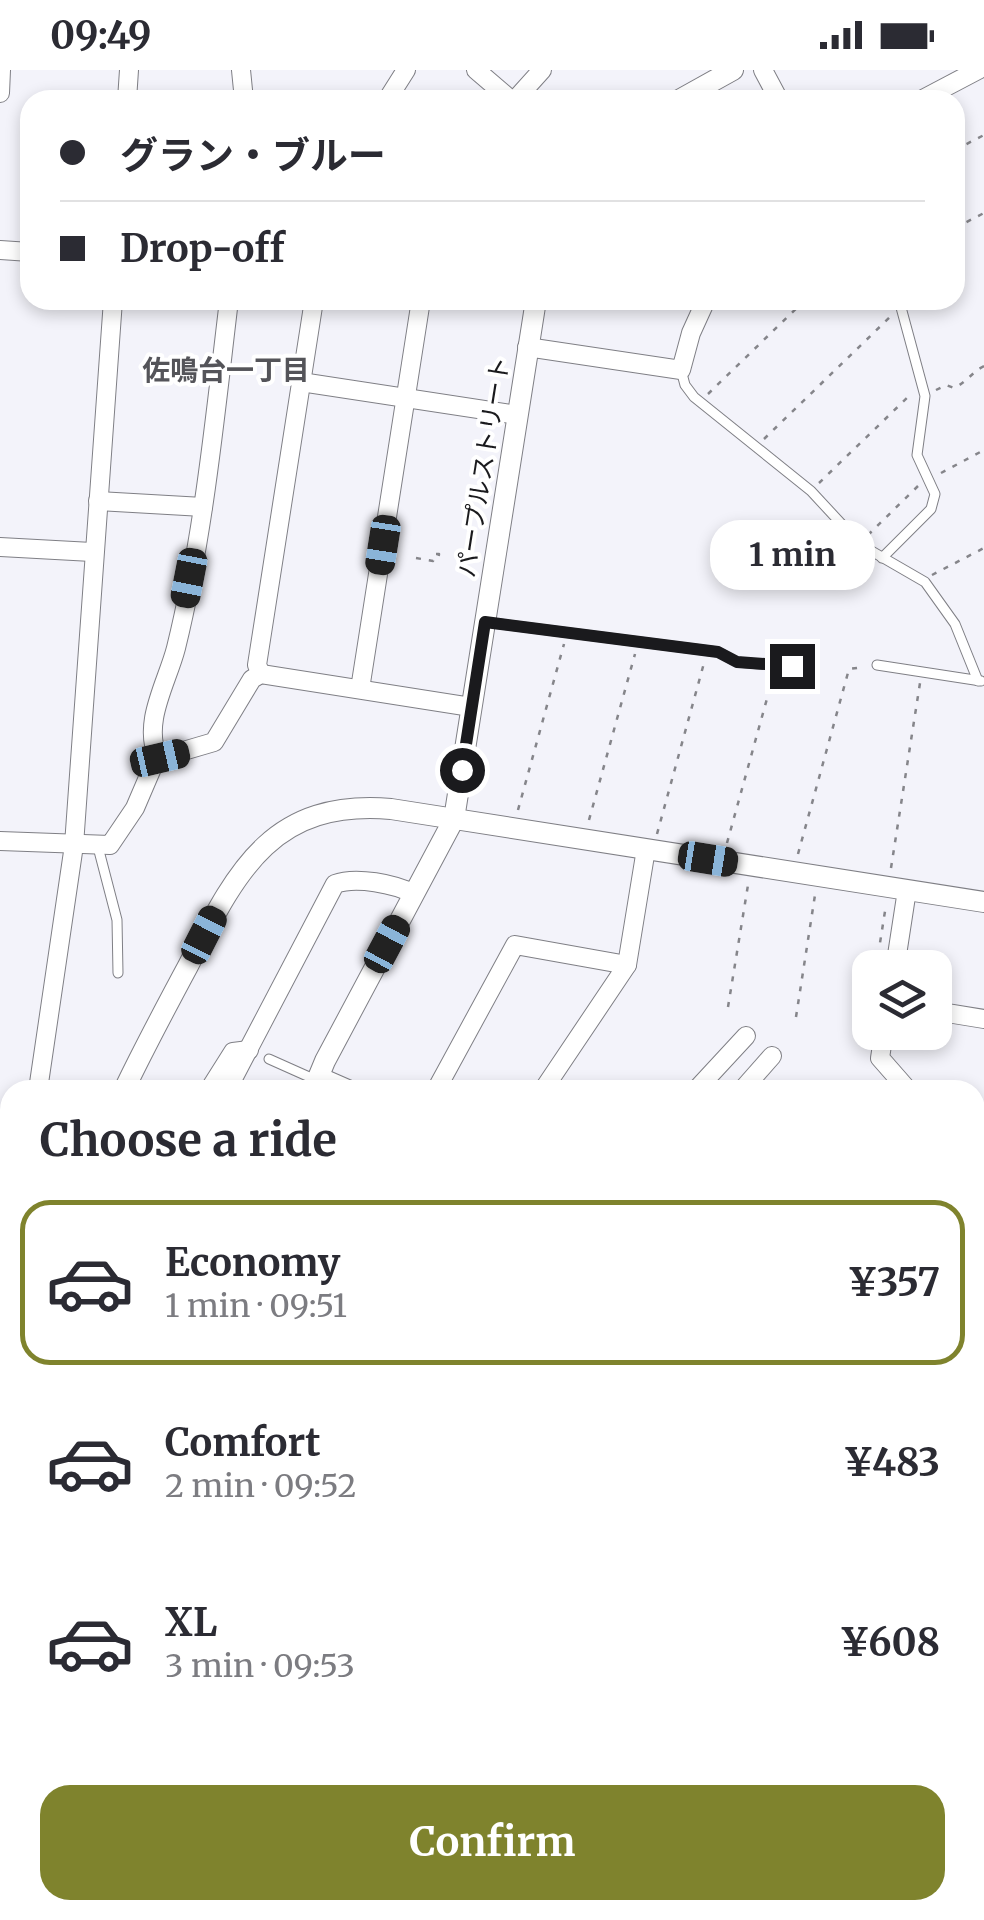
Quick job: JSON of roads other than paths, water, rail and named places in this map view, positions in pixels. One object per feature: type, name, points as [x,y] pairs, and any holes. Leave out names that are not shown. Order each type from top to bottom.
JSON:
[{"type":"street","points":[[0,93],[2,70]]},
{"type":"street","points":[[476,70],[501,90]]},
{"type":"street","points":[[523,90],[542,70]]},
{"type":"street","points":[[697,90],[733,70]]},
{"type":"street","points":[[940,90],[978,70]]},
{"type":"street","points":[[39,1080],[74,845],[111,310]]},
{"type":"street","points":[[158,758],[153,736],[159,695],[175,650],[203,507],[228,310]]},
{"type":"street","points":[[261,674],[258,666],[313,310]]},
{"type":"street","points":[[360,689],[419,310]]},
{"type":"street","name":"パープルストリート","points":[[317,1080],[454,819],[534,310]]},
{"type":"street","points":[[527,348],[681,370],[701,310]]},
{"type":"street","points":[[302,382],[517,415]]},
{"type":"street","points":[[98,501],[203,507]]},
{"type":"street","points":[[0,547],[92,552]]},
{"type":"street","points":[[0,841],[110,844],[140,798],[151,766],[158,758],[214,742],[252,679],[261,674],[472,707]]},
{"type":"street","points":[[129,1080],[228,888],[246,864],[267,843],[305,821],[347,809],[391,809],[984,899]]},
{"type":"street","points":[[550,1080],[627,965],[646,849]]},
{"type":"street","points":[[233,1080],[336,884],[350,881],[414,894]]},
{"type":"street","points":[[898,950],[908,890]]},
{"type":"street","points":[[441,1080],[515,944],[627,965]]},
{"type":"street","points":[[952,1014],[984,1019]]},
{"type":"street","points":[[705,1080],[746,1036]]},
{"type":"street","points":[[216,1080],[234,1052],[248,1050]]},
{"type":"street","points":[[879,1050],[880,1058],[899,1080]]},
{"type":"street","points":[[751,1080],[772,1056]]},
{"type":"lane","points":[[882,558],[931,509],[935,494],[917,456],[925,396],[902,310]]},
{"type":"lane","points":[[681,370],[685,385],[700,402],[810,491],[859,543],[923,580],[955,624],[981,681]]},
{"type":"lane","points":[[485,622],[718,652],[737,662],[792,666]]},
{"type":"lane","points":[[877,665],[981,681]]},
{"type":"lane","points":[[98,846],[117,920],[118,972]]},
{"type":"lane","points":[[270,1059],[312,1080]]},
{"type":"district","name":"佐鳴台一丁目","points":[[226,370]]}]
